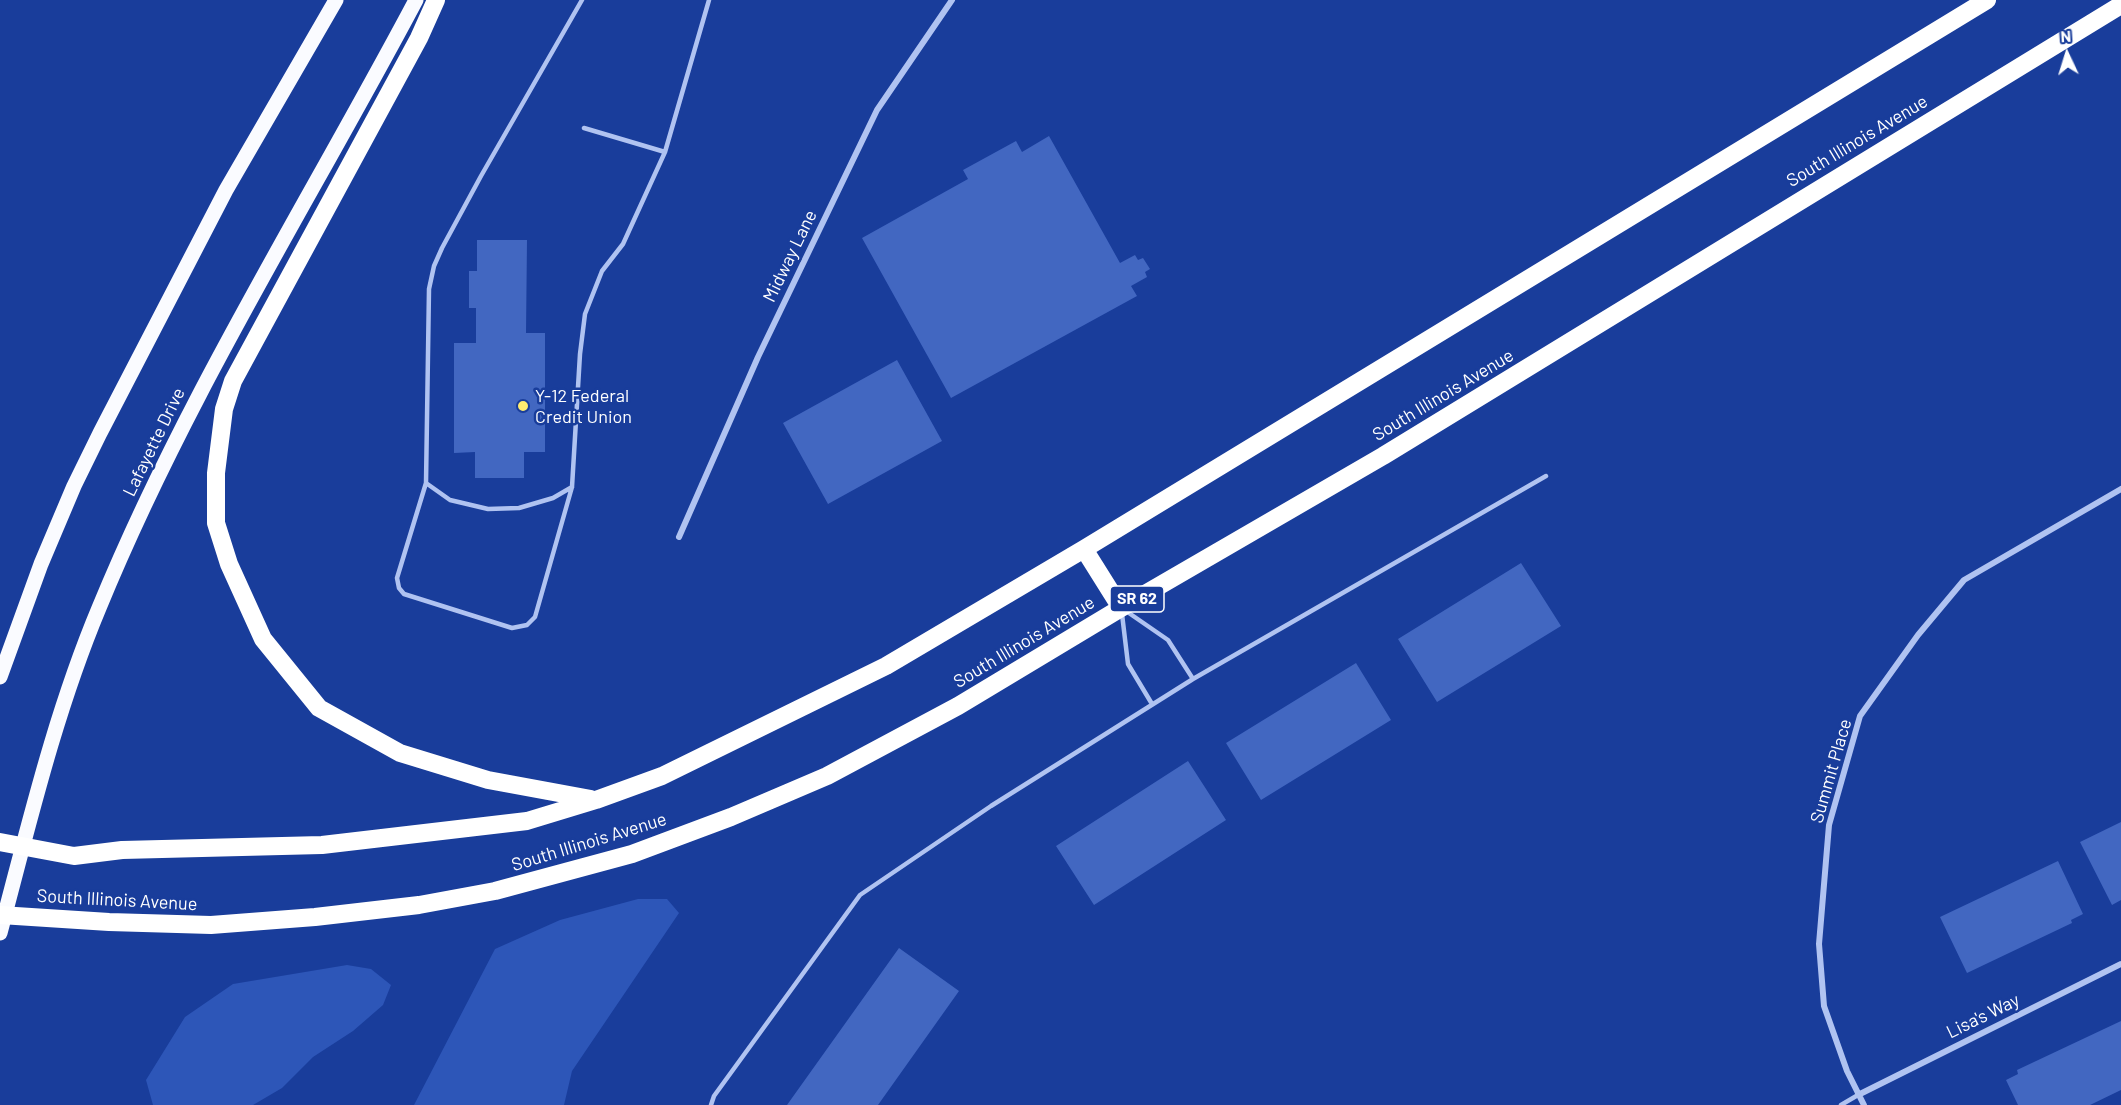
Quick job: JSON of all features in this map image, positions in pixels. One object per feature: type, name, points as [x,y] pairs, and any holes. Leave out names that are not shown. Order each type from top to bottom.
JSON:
[{"type":"highway","points":[[436,0],[408,58],[233,381],[224,409],[216,473],[216,523],[229,564],[262,639],[319,708],[400,753],[488,780],[596,800]]},
{"type":"highway","points":[[0,842],[74,856],[122,850],[322,845],[527,821],[596,800],[662,776],[886,666],[1084,549],[1987,0]]},
{"type":"highway","name":"South Illinois Avenue","points":[[2,915],[211,925],[315,917],[419,905],[495,891],[632,855],[731,817],[827,776],[958,706],[1121,608],[1383,456],[2121,4]]},
{"type":"highway","points":[[1084,549],[1121,608]]},
{"type":"main road","points":[[0,677],[42,564],[74,486],[100,433],[226,190],[336,0]]},
{"type":"main road","name":"Lafayette Drive","points":[[0,933],[2,915],[53,736],[98,610],[147,498],[222,350],[416,0]]},
{"type":"street","name":"Midway Lane","points":[[679,537],[758,357],[877,110],[952,0]]},
{"type":"street","name":"Summit Place","points":[[1864,1105],[1847,1071],[1824,1006],[1819,944],[1829,825],[1860,717],[1918,635],[1964,580],[2121,489]]},
{"type":"street","name":"Lisa's Way","points":[[1858,1095],[2121,964]]},
{"type":"lane","points":[[582,0],[481,176],[434,266],[429,289],[426,483],[397,578],[399,588],[404,594],[512,628],[527,625],[535,617],[572,487],[580,354],[585,314],[602,271],[623,244],[665,152],[709,0]]},
{"type":"lane","points":[[584,128],[665,152]]},
{"type":"lane","points":[[711,1105],[714,1096],[860,895],[991,806],[1192,678],[1546,476]]},
{"type":"lane","points":[[426,483],[450,500],[488,509],[519,508],[554,498],[572,487]]},
{"type":"lane","points":[[1121,608],[1168,640],[1192,678]]},
{"type":"lane","points":[[1121,608],[1128,664],[1152,704]]},
{"type":"lane","points":[[1841,1105],[1858,1095]]},
{"type":"shaded area","points":[[638,899],[667,899],[679,913],[572,1071],[564,1105],[414,1105],[495,949],[560,920]]},
{"type":"shaded area","points":[[347,965],[371,969],[391,985],[383,1005],[353,1031],[313,1057],[282,1088],[253,1105],[153,1105],[146,1080],[185,1017],[233,984]]},
{"type":"building","points":[[1049,136],[1120,263],[1135,255],[1138,260],[1143,258],[1150,269],[1145,272],[1147,277],[1131,286],[1137,296],[951,398],[862,238],[968,179],[963,170],[1016,141],[1022,152]]},
{"type":"building","points":[[477,240],[527,240],[526,333],[545,333],[545,452],[524,452],[524,478],[475,478],[475,452],[454,453],[454,343],[476,343],[476,308],[469,308],[469,271],[477,271]]},
{"type":"building","points":[[897,360],[942,441],[828,504],[783,423]]},
{"type":"building","points":[[1521,563],[1561,626],[1437,702],[1398,639]]},
{"type":"building","points":[[1356,663],[1391,720],[1261,800],[1226,743]]},
{"type":"building","points":[[1188,761],[1226,820],[1094,905],[1056,846]]},
{"type":"building","points":[[2121,822],[2121,900],[2112,905],[2080,842]]},
{"type":"building","points":[[2058,861],[2083,914],[2071,920],[2072,923],[1967,973],[1940,917]]},
{"type":"building","points":[[899,948],[959,991],[878,1105],[787,1105]]},
{"type":"building","points":[[2121,1021],[2121,1090],[2090,1105],[2018,1105],[2006,1080],[2018,1074],[2017,1070]]},
{"type":"place","name":"Y-12 Federal Credit Union","points":[[523,406]]}]
